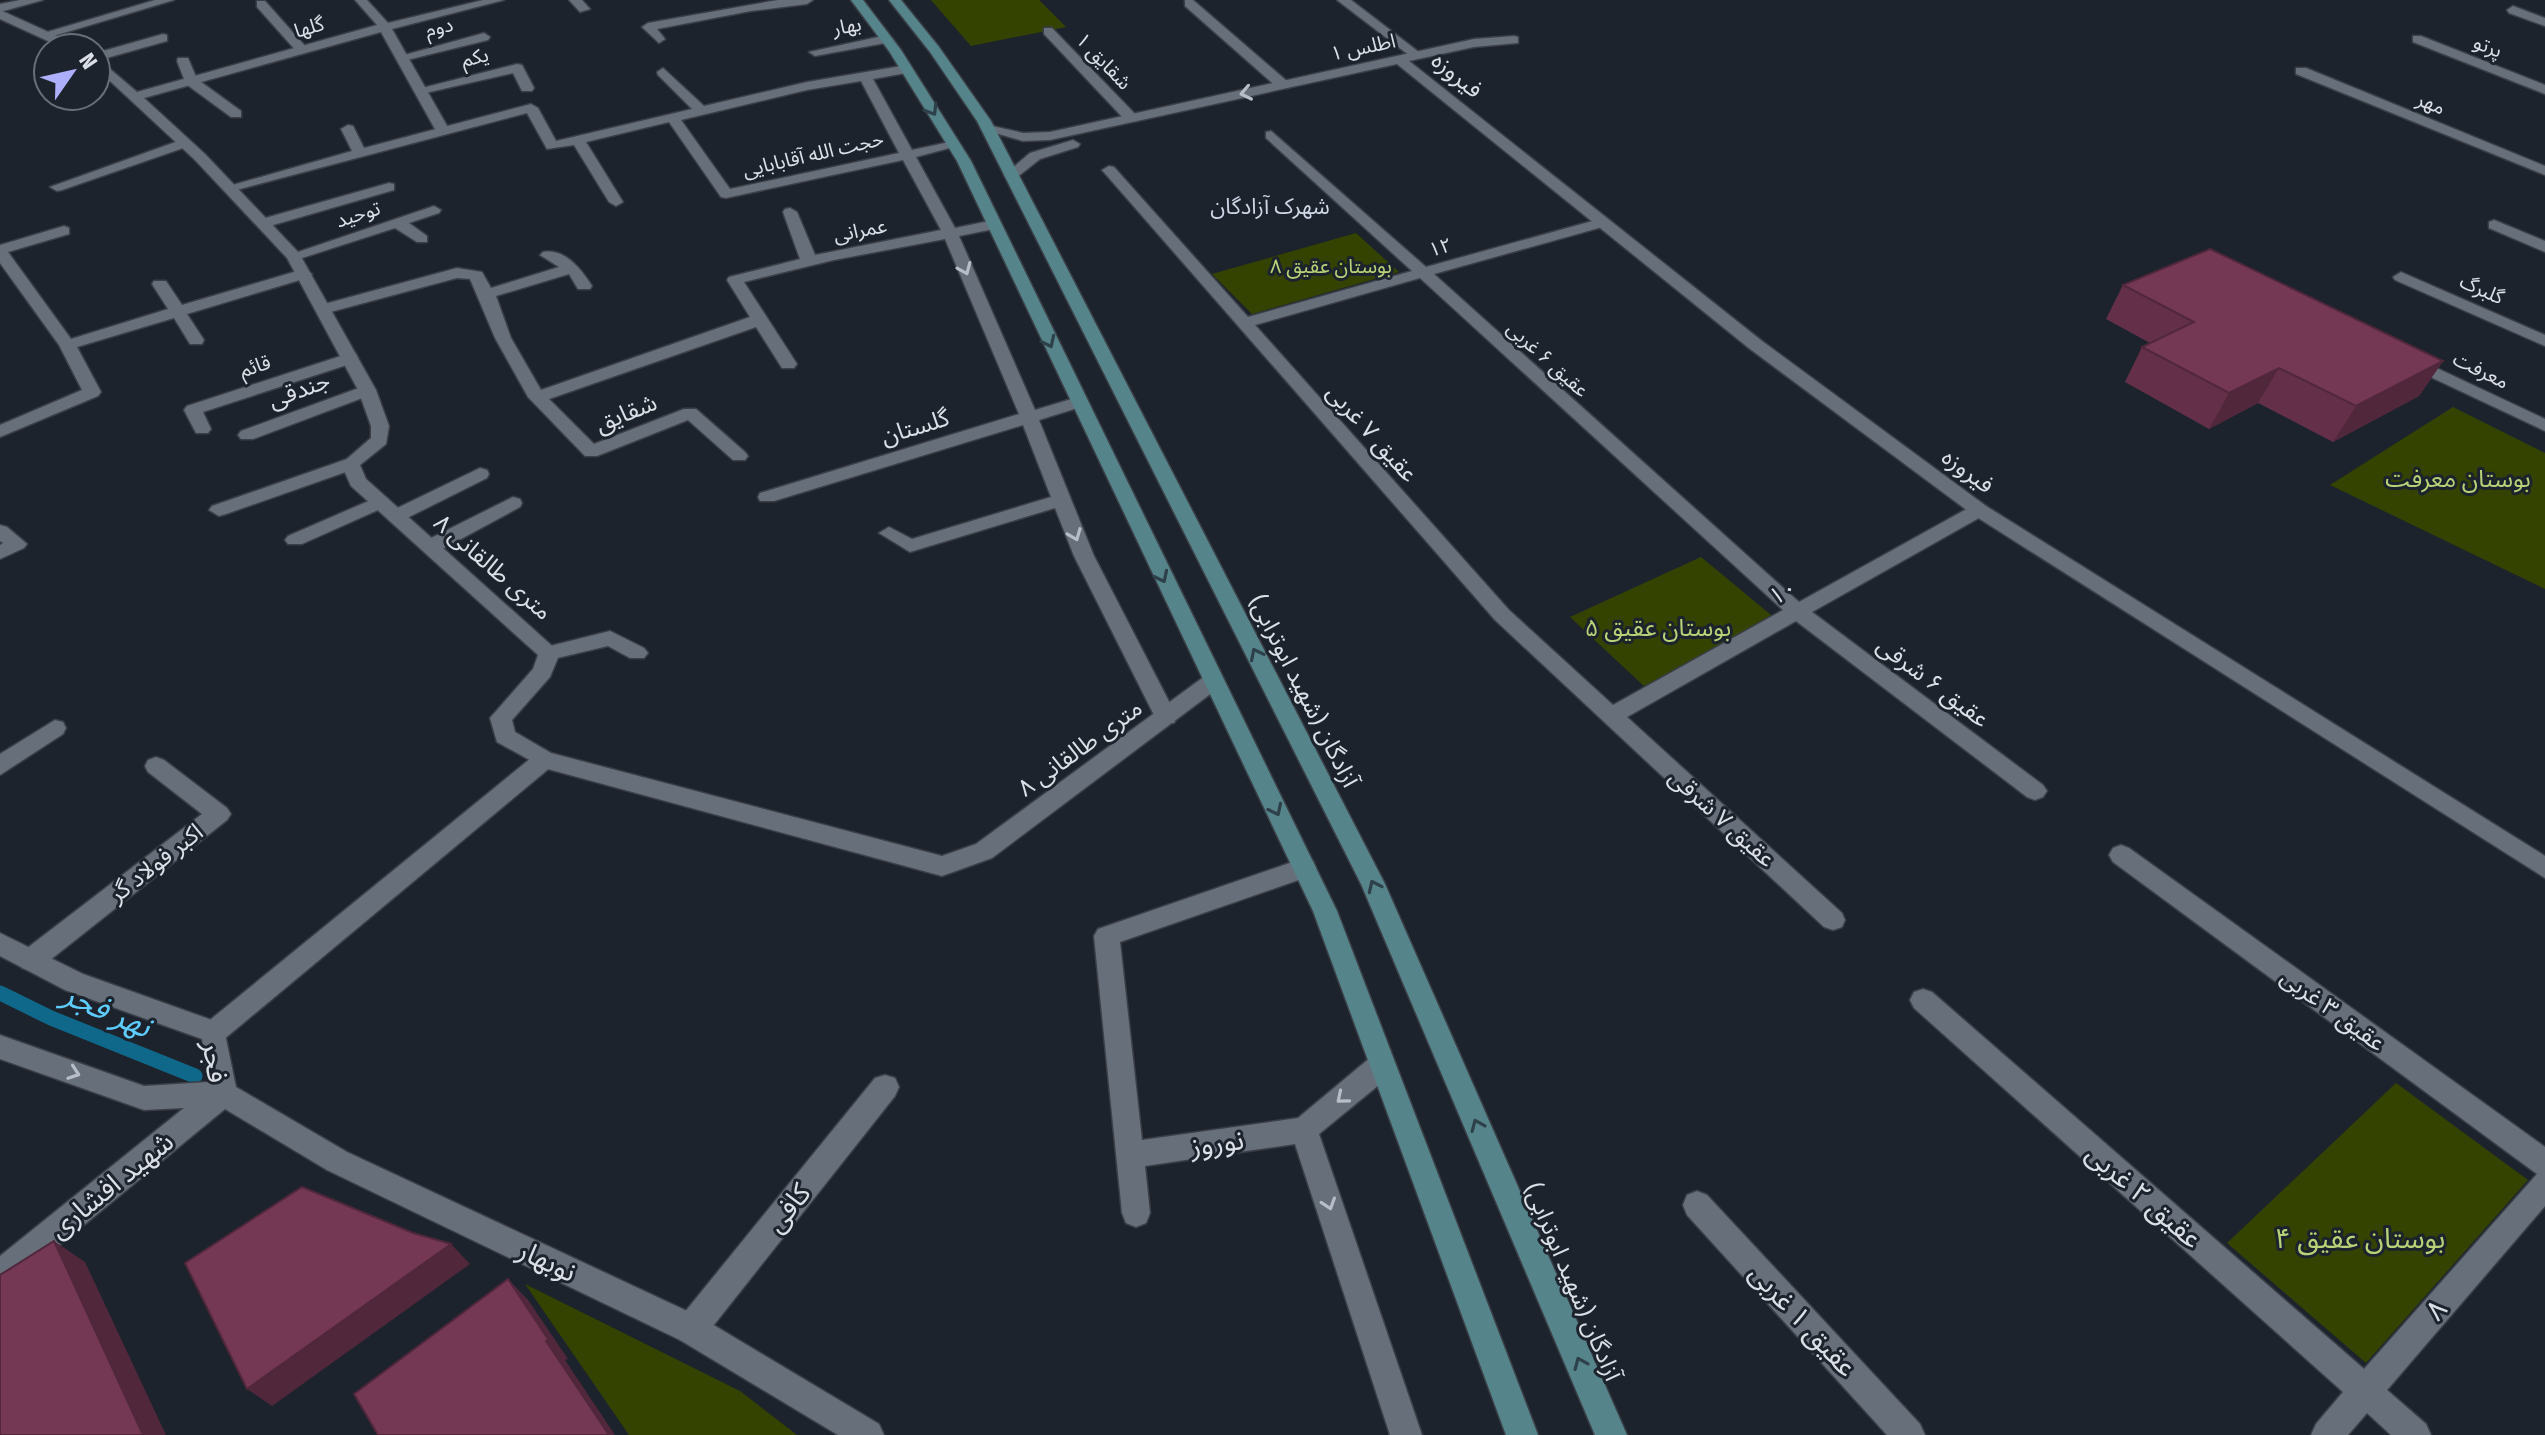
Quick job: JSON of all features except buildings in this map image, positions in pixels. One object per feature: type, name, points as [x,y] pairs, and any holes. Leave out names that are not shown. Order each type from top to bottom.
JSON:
[{"type":"main road","name":"آزادگان (شهید ابوترابی)","points":[[857,0],[904,41],[988,129],[1373,884],[1611,1435]]},
{"type":"main road","name":"آزادگان (شهید ابوترابی)","points":[[895,0],[907,69],[954,145],[994,225],[1325,911],[1522,1435]]},
{"type":"street","points":[[0,11],[37,0]]},
{"type":"street","points":[[57,32],[123,18],[168,0]]},
{"type":"street","points":[[361,0],[385,27],[443,131]]},
{"type":"street","name":"گلها","points":[[132,97],[385,27],[498,0]]},
{"type":"street","points":[[659,39],[648,27],[725,11],[748,3],[807,0]]},
{"type":"street","name":"فیروزه","points":[[1343,0],[1410,62],[1601,223],[1756,345],[1979,510],[2545,868]]},
{"type":"street","points":[[1189,3],[1283,85]]},
{"type":"street","points":[[261,4],[302,50]]},
{"type":"street","points":[[100,7],[123,18]]},
{"type":"street","points":[[2513,10],[2545,22]]},
{"type":"street","points":[[0,11],[38,32]]},
{"type":"street","points":[[725,11],[742,27]]},
{"type":"street","name":"شقایق ۱","points":[[1048,31],[1131,118]]},
{"type":"street","name":"دوم","points":[[403,57],[484,37]]},
{"type":"street","points":[[112,54],[163,38]]},
{"type":"street","name":"پرتو","points":[[2417,39],[2545,90]]},
{"type":"street","name":"اطلس ۱","points":[[988,129],[1023,137],[1050,136],[1283,85],[1410,62],[1484,54],[1514,40],[1474,43],[1410,62],[1064,146],[1035,156],[1011,175]]},
{"type":"street","name":"بهار","points":[[815,52],[904,41]]},
{"type":"street","points":[[183,61],[191,81],[236,114]]},
{"type":"street","name":"یکم","points":[[421,90],[517,68],[527,88]]},
{"type":"street","points":[[229,188],[531,108],[552,146],[701,111],[907,69]]},
{"type":"street","name":"مهر","points":[[2301,71],[2544,170]]},
{"type":"street","points":[[663,72],[701,111]]},
{"type":"street","points":[[112,76],[229,188],[299,265],[367,390],[380,426],[380,440],[350,464],[219,510]]},
{"type":"street","points":[[865,76],[950,233],[1029,417],[1084,556],[1166,717]]},
{"type":"street","name":"حجت الله آقابابایی","points":[[673,118],[726,194],[954,145]]},
{"type":"street","points":[[348,129],[360,153]]},
{"type":"street","name":"عقیق ۶ غربی","points":[[1271,135],[1420,274],[1799,613]]},
{"type":"street","points":[[578,140],[616,202]]},
{"type":"street","points":[[57,187],[184,143]]},
{"type":"street","name":"عقیق ۷ غربی","points":[[1109,170],[1502,615],[1611,716]]},
{"type":"street","points":[[263,223],[389,187]]},
{"type":"street","name":"توحید","points":[[67,345],[177,312],[299,265],[397,222],[434,210]]},
{"type":"street","points":[[790,212],[809,261]]},
{"type":"street","points":[[397,222],[422,239]]},
{"type":"street","name":"۱۲","points":[[1243,323],[1601,223]]},
{"type":"street","name":"عمرانی","points":[[759,320],[735,280],[809,261],[994,225]]},
{"type":"street","points":[[2494,225],[2545,247]]},
{"type":"street","points":[[0,432],[92,392],[67,345],[0,251],[64,231]]},
{"type":"street","points":[[548,255],[573,268],[584,286]]},
{"type":"street","points":[[487,294],[573,268]]},
{"type":"street","points":[[323,309],[457,273],[476,275],[487,294],[503,338],[537,397],[759,320],[788,364]]},
{"type":"street","name":"گلبرگ","points":[[2401,277],[2545,341]]},
{"type":"street","points":[[160,284],[196,340]]},
{"type":"street","name":"معرفت","points":[[2393,352],[2545,426]]},
{"type":"street","name":"قائم","points":[[202,429],[193,410],[350,358]]},
{"type":"street","name":"جندقی","points":[[247,435],[367,390]]},
{"type":"street","name":"شقایق","points":[[537,397],[591,452],[690,413],[739,456]]},
{"type":"street","name":"گلستان","points":[[767,497],[1078,402]]},
{"type":"street","name":"۸ متری طالقانی","points":[[350,464],[358,482],[549,653],[542,672],[501,718],[505,736],[544,760],[942,866],[984,851],[1213,681]]},
{"type":"street","points":[[396,516],[480,474]]},
{"type":"street","points":[[889,533],[910,546],[1061,500]]},
{"type":"street","points":[[295,540],[380,502]]},
{"type":"street","points":[[430,547],[513,503]]},
{"type":"street","name":"۱۰","points":[[1611,716],[1979,510]]},
{"type":"street","points":[[0,531],[17,544],[0,553]]},
{"type":"street","name":"عقیق ۶ شرقی","points":[[1799,613],[2035,791]]},
{"type":"street","points":[[549,653],[610,638],[637,653]]},
{"type":"street","name":"عقیق ۷ شرقی","points":[[1611,716],[1833,920]]},
{"type":"street","points":[[0,766],[55,728]]},
{"type":"street","points":[[214,1032],[544,760]]},
{"type":"street","name":"اکبر فولاد گر","points":[[31,960],[219,814],[156,766]]},
{"type":"street","name":"عقیق ۳ غربی","points":[[2121,855],[2545,1164]]},
{"type":"street","points":[[1136,1213],[1107,936],[1304,868]]},
{"type":"street","name":"فجر","points":[[0,944],[74,982],[214,1032],[223,1094],[144,1098],[0,1047]]},
{"type":"street","name":"عقیق ۲ غربی","points":[[1923,1000],[2415,1435]]},
{"type":"street","points":[[1381,1066],[1304,1130],[1406,1435]]},
{"type":"street","name":"کافی","points":[[691,1329],[885,1087]]},
{"type":"street","name":"شهید افشاری","points":[[0,1275],[223,1094]]},
{"type":"street","name":"نوبهار","points":[[223,1094],[337,1161],[691,1329],[868,1435]]},
{"type":"street","name":"نوروز","points":[[1129,1155],[1304,1130]]},
{"type":"street","name":"۸","points":[[2327,1435],[2545,1185]]},
{"type":"street","name":"عقیق ۱ غربی","points":[[1697,1205],[1909,1435]]},
{"type":"green space","points":[[931,0],[1039,0],[1066,27],[971,46]]},
{"type":"green space","name":"بوستان عقیق ۸","points":[[1356,233],[1399,272],[1252,314],[1212,274]]},
{"type":"green space","name":"بوستان معرفت","points":[[2453,407],[2545,453],[2545,589],[2330,485]]},
{"type":"green space","name":"بوستان عقیق ۵","points":[[1701,557],[1776,619],[1646,688],[1570,617]]},
{"type":"green space","name":"بوستان عقیق ۴","points":[[2396,1083],[2528,1180],[2366,1363],[2227,1243]]},
{"type":"green space","points":[[525,1284],[740,1391],[797,1435],[629,1435]]},
{"type":"waterway","name":"نهر فجر","points":[[0,993],[51,1018],[195,1076]]},
{"type":"district","name":"شهرک آزادگان","points":[[1270,206]]}]
